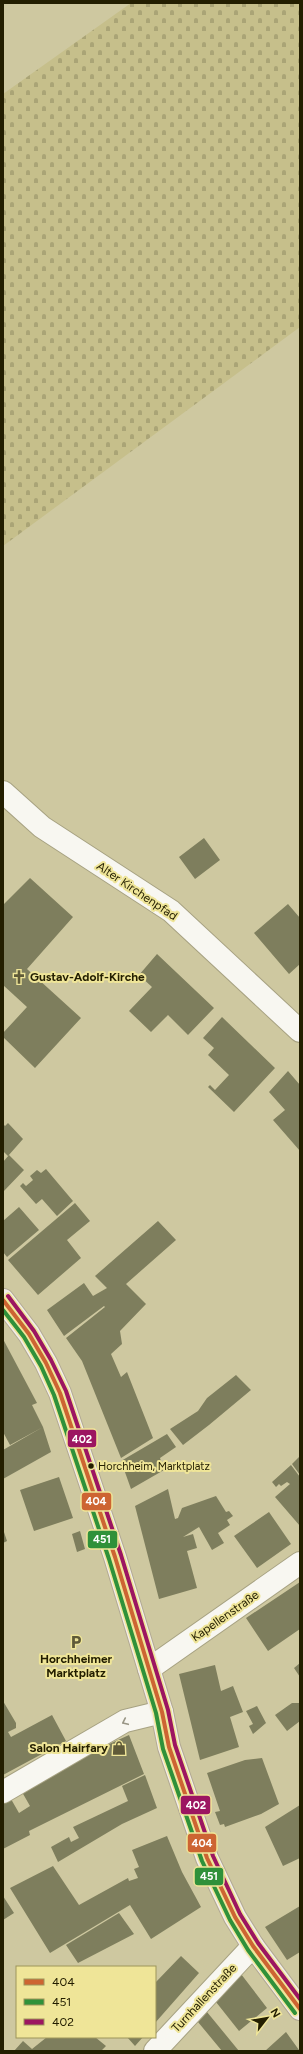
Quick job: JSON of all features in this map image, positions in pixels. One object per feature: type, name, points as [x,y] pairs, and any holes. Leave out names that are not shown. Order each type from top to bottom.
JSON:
[{"type":"main road","points":[[3,1300],[29,1334],[60,1393],[108,1532],[162,1712],[169,1747],[207,1858],[235,1917],[253,1946],[300,2009]]},
{"type":"street","name":"Alter Kirchenpfad","points":[[3,792],[42,827],[171,911],[298,1026]]},
{"type":"street","name":"Kapellenstraße","points":[[149,1669],[300,1563]]},
{"type":"street","points":[[3,1792],[124,1721],[162,1712]]},
{"type":"street","name":"Turnhallenstraße","points":[[155,2051],[253,1946]]},
{"type":"green space","points":[[131,3],[300,3],[300,327],[3,546],[3,94]]},
{"type":"building","points":[[204,838],[220,860],[195,879],[179,857]]},
{"type":"building","name":"Gustav-Adolf-Kirche","points":[[30,878],[73,917],[27,969],[81,1018],[35,1068],[3,1037],[3,1033],[27,1007],[3,985],[3,905]]},
{"type":"building","points":[[288,904],[300,918],[300,964],[289,974],[254,933]]},
{"type":"building","points":[[157,954],[214,1008],[188,1035],[168,1015],[151,1032],[129,1011],[152,987],[139,975]]},
{"type":"building","points":[[222,1017],[275,1068],[234,1112],[208,1087],[210,1085],[215,1090],[229,1075],[208,1055],[214,1048],[203,1038]]},
{"type":"building","points":[[288,1071],[300,1085],[300,1151],[273,1120],[285,1110],[269,1092]]},
{"type":"building","points":[[8,1123],[23,1139],[8,1156],[3,1151],[3,1124],[5,1126]]},
{"type":"building","points":[[9,1155],[24,1170],[3,1192],[3,1162]]},
{"type":"building","points":[[46,1169],[73,1201],[57,1216],[42,1199],[36,1204],[20,1186],[23,1183],[26,1186],[33,1180],[30,1176],[37,1170],[41,1173]]},
{"type":"building","points":[[75,1203],[90,1221],[67,1240],[81,1258],[38,1295],[8,1260]]},
{"type":"building","points":[[19,1207],[39,1230],[7,1257],[3,1252],[3,1221]]},
{"type":"building","points":[[158,1221],[176,1240],[126,1284],[146,1304],[120,1331],[122,1344],[111,1354],[121,1377],[127,1372],[153,1438],[121,1458],[82,1361],[66,1338],[105,1307],[104,1306],[64,1336],[47,1310],[84,1283],[93,1296],[107,1288],[95,1276]]},
{"type":"building","points":[[3,1339],[37,1403],[32,1405],[43,1427],[10,1445],[3,1432]]},
{"type":"building","points":[[236,1375],[251,1390],[183,1445],[170,1429],[198,1411],[207,1398]]},
{"type":"building","points":[[43,1427],[51,1452],[3,1479],[3,1450]]},
{"type":"building","points":[[167,1434],[176,1447],[160,1458],[164,1470],[131,1489],[121,1461]]},
{"type":"building","points":[[300,1456],[300,1475],[292,1464]]},
{"type":"building","points":[[291,1465],[300,1477],[300,1526],[275,1497],[290,1484],[287,1482],[281,1486],[279,1484],[276,1487],[272,1482]]},
{"type":"building","points":[[59,1477],[73,1518],[34,1531],[20,1490]]},
{"type":"building","points":[[168,1489],[175,1519],[178,1518],[182,1508],[216,1496],[226,1512],[229,1511],[233,1516],[227,1520],[230,1525],[218,1533],[224,1543],[212,1550],[199,1527],[183,1537],[193,1534],[197,1548],[187,1551],[197,1588],[159,1599],[135,1506]]},
{"type":"building","points":[[269,1512],[291,1544],[257,1568],[234,1536]]},
{"type":"building","points":[[3,1529],[7,1541],[3,1543]]},
{"type":"building","points":[[80,1531],[85,1549],[77,1552],[72,1534]]},
{"type":"building","points":[[300,1582],[300,1629],[268,1651],[246,1618]]},
{"type":"building","points":[[300,1663],[300,1677],[294,1668]]},
{"type":"building","points":[[215,1665],[221,1691],[233,1686],[243,1712],[230,1717],[239,1747],[200,1760],[179,1674]]},
{"type":"building","points":[[3,1701],[16,1723],[16,1728],[8,1732],[11,1737],[52,1715],[66,1741],[3,1775]]},
{"type":"building","points":[[292,1703],[300,1703],[300,1721],[287,1731],[275,1715]]},
{"type":"building","points":[[257,1706],[266,1723],[253,1734],[249,1726],[253,1724],[246,1711]]},
{"type":"building","points":[[129,1735],[144,1774],[29,1831],[30,1835],[3,1849],[3,1803],[11,1799],[19,1813],[30,1806],[22,1792],[85,1755]]},
{"type":"building","points":[[262,1758],[279,1804],[261,1814],[225,1827],[224,1824],[220,1825],[215,1812],[220,1811],[207,1773],[245,1760]]},
{"type":"building","points":[[145,1775],[157,1808],[122,1824],[58,1862],[51,1847],[69,1837],[71,1842],[79,1838],[73,1827],[128,1801],[122,1786]]},
{"type":"building","points":[[300,1805],[300,1858],[283,1866],[265,1827]]},
{"type":"building","points":[[167,1836],[182,1872],[201,1907],[151,1939],[130,1905],[50,1953],[10,1888],[53,1866],[79,1905],[128,1878],[129,1881],[138,1878],[134,1869],[139,1867],[132,1850]]},
{"type":"building","points":[[3,1896],[14,1913],[3,1920]]},
{"type":"building","points":[[300,1906],[300,1952],[287,1960],[265,1927]]},
{"type":"building","points":[[119,1913],[134,1934],[78,1963],[66,1945]]},
{"type":"building","points":[[181,1956],[199,1973],[156,2022],[156,1982]]},
{"type":"building","points":[[241,1974],[267,2008],[239,2031],[216,2002]]},
{"type":"building","points":[[207,2012],[239,2051],[222,2051],[198,2022]]},
{"type":"building","points":[[286,2032],[299,2050],[265,2051]]},
{"type":"building","points":[[46,2038],[96,2038],[106,2046],[101,2051],[14,2051],[23,2041],[32,2049]]},
{"type":"building","points":[[128,2038],[142,2038],[135,2046]]},
{"type":"transit line","name":"402","points":[[8,1296],[34,1331],[51,1360],[66,1391],[121,1555],[168,1710],[175,1745],[213,1856],[240,1914],[258,1943],[300,1999]]},
{"type":"transit line","name":"404","points":[[3,1300],[29,1334],[46,1363],[60,1393],[115,1557],[162,1712],[169,1747],[207,1858],[235,1917],[253,1946],[300,2009]]},
{"type":"transit line","name":"451","points":[[3,1310],[24,1337],[41,1366],[54,1395],[109,1559],[156,1713],[163,1749],[202,1861],[230,1920],[248,1950],[295,2013]]},
{"type":"place","name":"Gustav-Adolf-Kirche","points":[[19,977]]},
{"type":"place","name":"Horchheim, Marktplatz","points":[[91,1466]]},
{"type":"place","name":"Horchheimer Marktplatz","points":[[76,1642]]},
{"type":"place","name":"Salon Hairfary","points":[[119,1748]]}]
